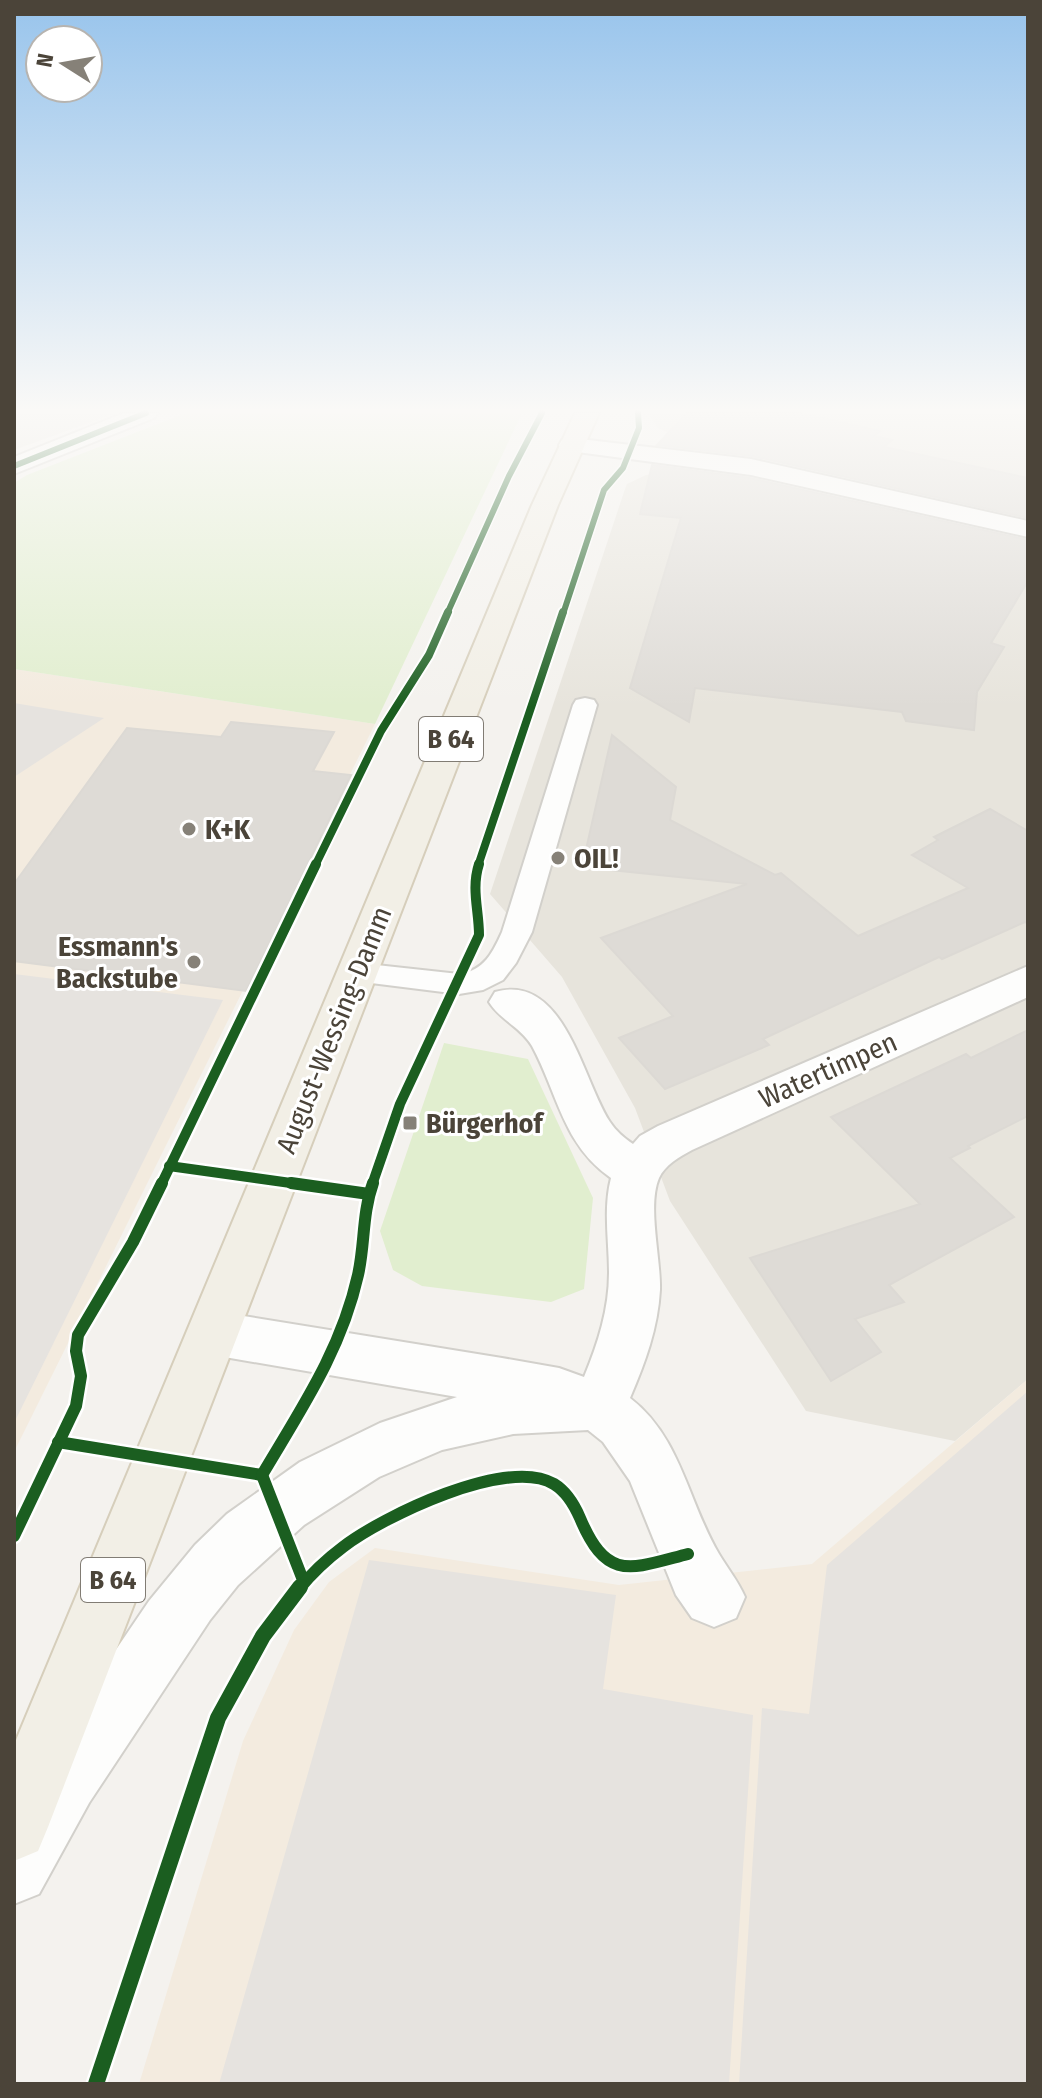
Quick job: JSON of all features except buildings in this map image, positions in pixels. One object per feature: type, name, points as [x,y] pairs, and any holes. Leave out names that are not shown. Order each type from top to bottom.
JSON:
[{"type":"main road","name":"August-Wessing-Damm","points":[[14,1827],[544,511]]},
{"type":"street","points":[[947,511],[1028,529]]},
{"type":"street","name":"Watertimpen","points":[[637,1171],[657,1148],[675,1138],[1028,980]]},
{"type":"street","points":[[510,1002],[532,1015],[544,1028],[555,1046],[590,1130],[605,1149],[637,1171],[630,1204],[634,1287],[631,1319],[624,1349],[599,1406]]},
{"type":"street","points":[[213,1333],[516,1383],[559,1392],[599,1406],[623,1425],[653,1467],[697,1574],[714,1597]]},
{"type":"street","points":[[14,1869],[92,1740],[189,1598],[276,1512],[345,1466],[380,1448],[433,1428],[488,1414],[544,1407],[599,1406]]},
{"type":"lane","points":[[358,973],[470,985],[496,969],[509,952],[517,932],[585,705]]},
{"type":"shaded area","points":[[618,511],[897,511],[1028,541],[1028,1379],[955,1441],[806,1411],[670,1201],[635,1108],[562,977],[490,894]]},
{"type":"shaded area","points":[[1005,511],[1028,511],[1028,516]]},
{"type":"shaded area","points":[[14,669],[375,724],[14,1452]]},
{"type":"shaded area","points":[[14,703],[104,718],[14,777]]},
{"type":"shaded area","points":[[14,974],[223,1000],[14,1423]]},
{"type":"shaded area","points":[[1028,1379],[1028,2084],[139,2084],[243,1741],[294,1630],[329,1582],[375,1548],[619,1585],[812,1564]]},
{"type":"shaded area","points":[[1028,1391],[1028,2084],[739,2084],[762,1708],[809,1714],[827,1565]]},
{"type":"shaded area","points":[[369,1560],[616,1595],[603,1689],[753,1715],[729,2084],[219,2084]]},
{"type":"green space","points":[[14,511],[476,511],[375,724],[14,669]]},
{"type":"green space","points":[[444,1043],[528,1059],[593,1198],[584,1289],[551,1302],[422,1286],[393,1270],[380,1231]]},
{"type":"cycle path","points":[[14,1536],[76,1406],[81,1376],[76,1351],[78,1335],[133,1242],[381,731],[429,655],[493,511]]},
{"type":"cycle path","points":[[262,1475],[334,1353],[359,1273],[363,1218],[369,1194],[400,1104],[479,935],[479,912],[473,891],[475,876],[597,511]]},
{"type":"cycle path","points":[[169,1166],[369,1194]]},
{"type":"cycle path","points":[[58,1442],[262,1475]]},
{"type":"cycle path","points":[[262,1475],[303,1580]]},
{"type":"cycle path","points":[[96,2084],[218,1718],[263,1636],[287,1601],[314,1572],[345,1545],[380,1523],[420,1504],[477,1485],[520,1477],[551,1482],[563,1490],[572,1501],[589,1540],[607,1561],[636,1566],[688,1554]]},
{"type":"place","name":"K+K","points":[[189,829]]},
{"type":"place","name":"OIL!","points":[[558,858]]},
{"type":"place","name":"Essmann's Backstube","points":[[194,962]]},
{"type":"place","name":"Bürgerhof","points":[[410,1123]]}]
